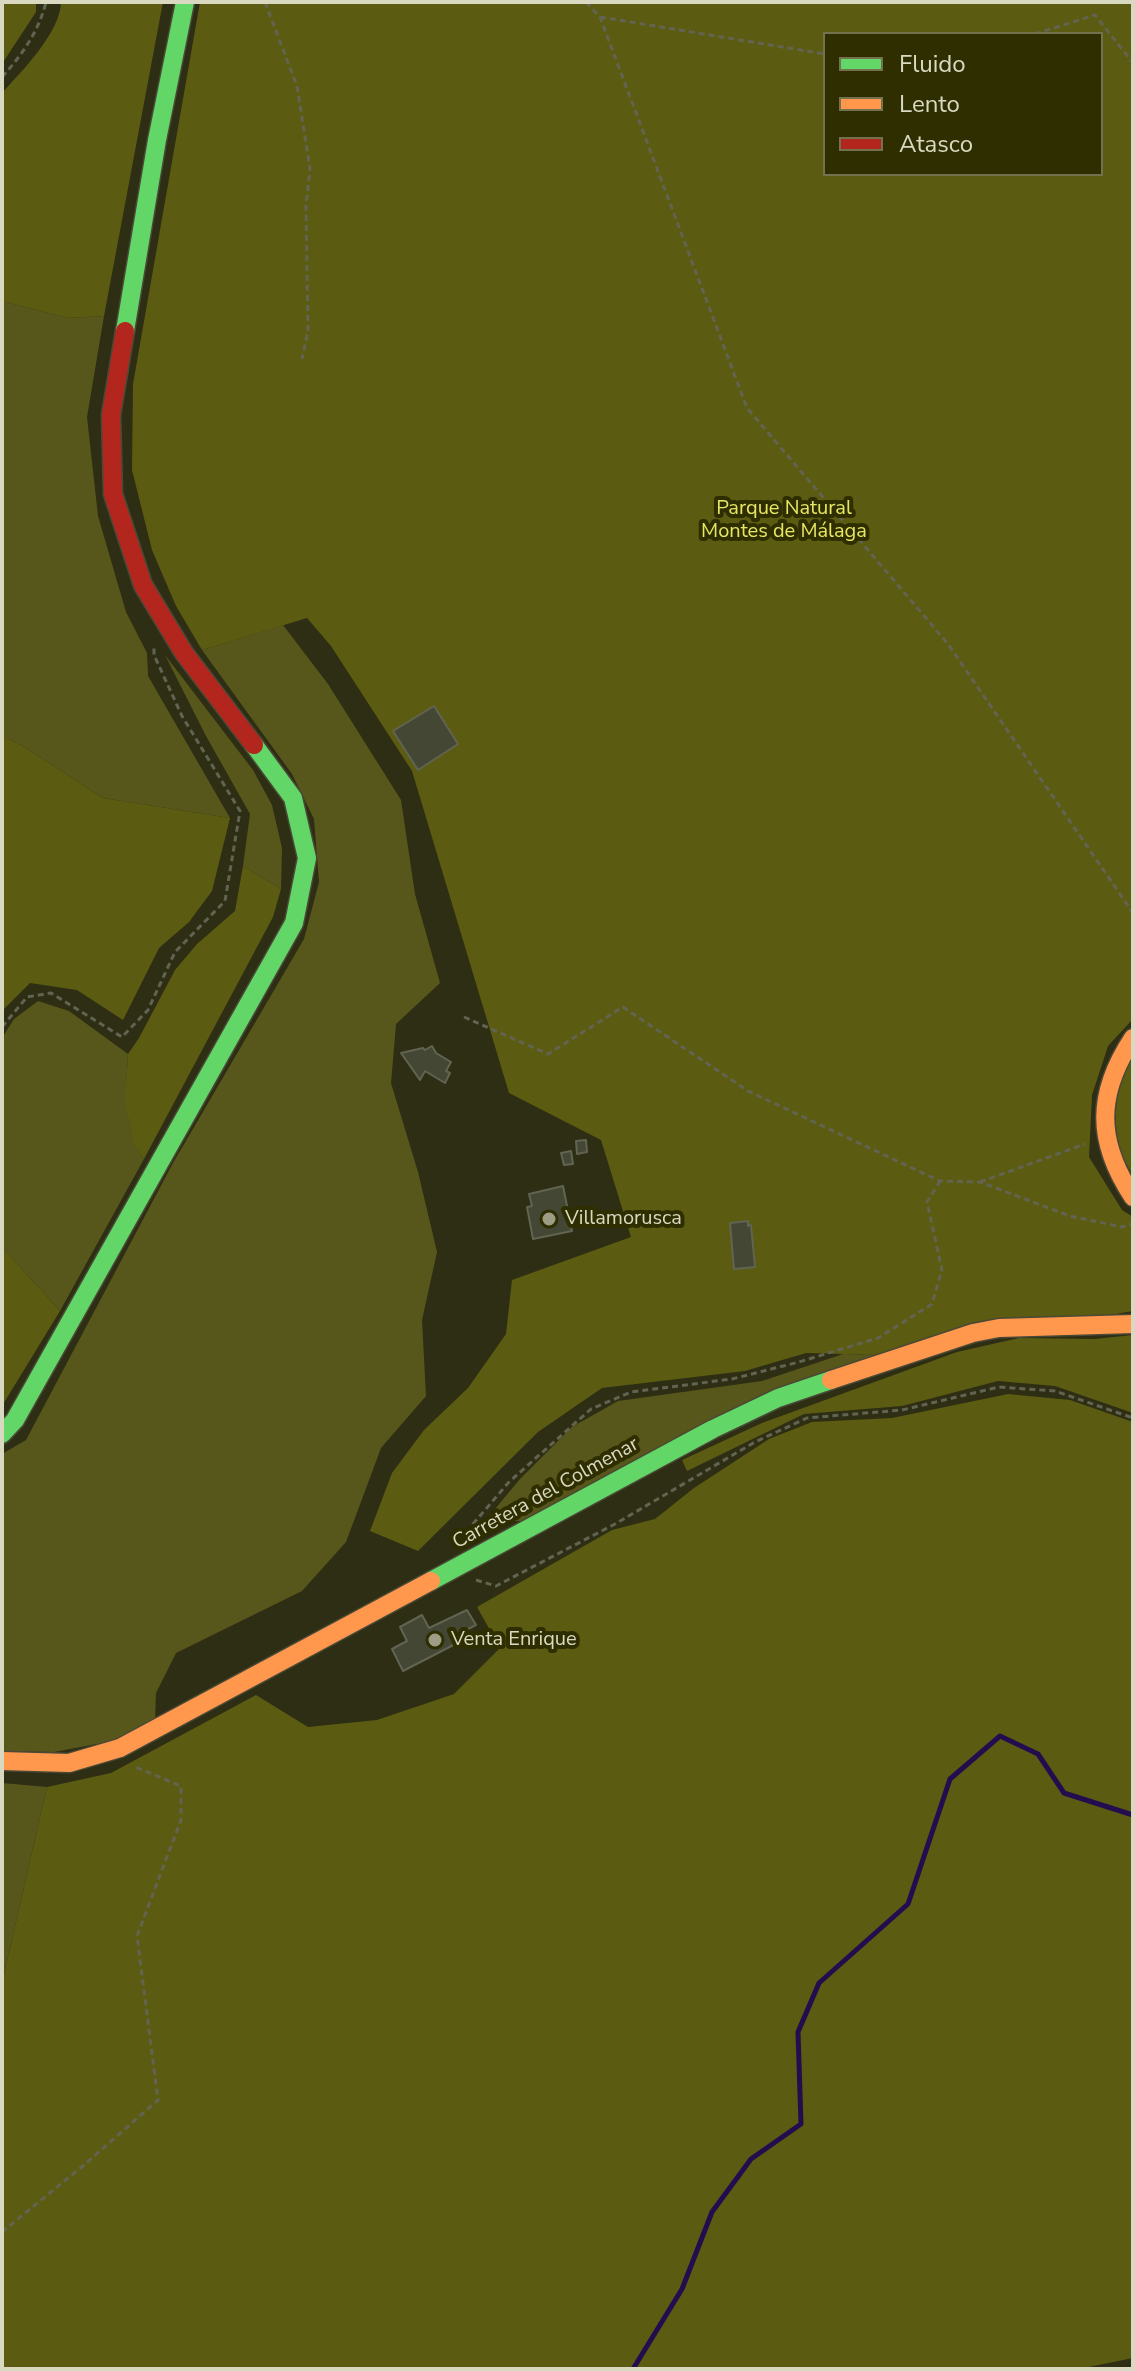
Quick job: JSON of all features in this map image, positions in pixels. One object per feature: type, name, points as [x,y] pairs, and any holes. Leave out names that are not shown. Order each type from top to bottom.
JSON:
[{"type":"main road","points":[[2,1434],[23,1406],[294,923],[307,858],[293,798],[184,653],[143,585],[113,494],[111,415],[157,140],[185,2]]},
{"type":"main road","points":[[1133,1038],[1111,1076],[1106,1095],[1104,1137],[1108,1156],[1133,1197]]},
{"type":"main road","name":"Carretera del Colmenar","points":[[2,1761],[69,1763],[120,1748],[713,1429],[778,1398],[973,1333],[999,1328],[1133,1324]]},
{"type":"path","points":[[2,77],[17,61],[42,21],[46,2]]},
{"type":"path","points":[[265,2],[297,86],[310,169],[306,206],[308,331],[302,359]]},
{"type":"path","points":[[586,2],[600,17],[747,408],[948,644],[1133,913]]},
{"type":"path","points":[[1041,32],[1095,15],[1133,63]]},
{"type":"path","points":[[600,17],[823,54]]},
{"type":"path","points":[[2,1027],[27,997],[51,993],[122,1037],[148,1010],[175,952],[225,901],[240,811],[182,716],[154,655],[154,638],[165,621]]},
{"type":"path","points":[[464,1017],[548,1054],[623,1007],[748,1091],[940,1181],[980,1182],[1070,1216],[1122,1227],[1133,1224]]},
{"type":"path","points":[[980,1182],[1104,1137]]},
{"type":"path","points":[[469,1562],[473,1524],[509,1482],[591,1409],[631,1392],[732,1379],[878,1338],[932,1304],[942,1270],[927,1202],[940,1181]]},
{"type":"path","points":[[446,1573],[496,1586],[615,1524],[755,1442],[807,1418],[902,1410],[999,1387],[1055,1391],[1133,1418]]},
{"type":"path","points":[[2,2232],[158,2100],[137,1936],[181,1820],[181,1786],[134,1767],[120,1748]]},
{"type":"shaded area","points":[[2,301],[68,318],[104,316],[87,417],[98,516],[126,612],[147,653],[148,676],[230,818],[103,798],[23,746],[2,736]]},
{"type":"shaded area","points":[[283,625],[328,684],[401,800],[415,894],[440,983],[396,1024],[391,1083],[418,1172],[437,1252],[422,1320],[426,1396],[381,1448],[346,1542],[302,1591],[176,1653],[156,1693],[155,1721],[118,1740],[54,1752],[2,1751],[2,1454],[26,1440],[173,1163],[304,939],[319,882],[314,819],[292,774],[202,650]]},
{"type":"shaded area","points":[[165,655],[253,770],[272,805],[282,848],[281,889],[243,866],[250,814]]},
{"type":"shaded area","points":[[38,1001],[69,1011],[128,1054],[129,1121],[144,1159],[60,1311],[2,1247],[2,1038],[14,1019]]},
{"type":"shaded area","points":[[843,1354],[878,1355],[522,1521],[485,1521],[520,1479],[572,1427],[618,1401],[762,1381]]},
{"type":"shaded area","points":[[2,1783],[47,1787],[2,1983]]},
{"type":"green space","points":[[2,2],[36,2],[36,12],[2,64]]},
{"type":"green space","points":[[61,2],[163,2],[104,316],[68,318],[2,301],[2,93],[47,39]]},
{"type":"green space","name":"Parque Natural Montes de Málaga","points":[[200,2],[1133,2],[1133,1019],[1108,1046],[1092,1095],[1089,1157],[1122,1210],[1133,1217],[1133,1311],[878,1355],[806,1353],[745,1371],[602,1388],[538,1432],[418,1551],[370,1531],[392,1473],[424,1430],[468,1388],[506,1334],[512,1280],[631,1237],[601,1140],[509,1093],[412,771],[331,646],[307,618],[202,650],[176,606],[152,550],[132,470],[133,384]]},
{"type":"green space","points":[[2,736],[23,746],[103,798],[230,818],[212,891],[189,922],[159,948],[123,1020],[77,990],[30,983],[2,1011]]},
{"type":"green space","points":[[243,866],[281,889],[273,917],[144,1159],[134,1144],[125,1104],[128,1054],[175,970],[197,944],[235,911]]},
{"type":"green space","points":[[1133,1056],[1133,1176],[1119,1148],[1116,1112],[1122,1076]]},
{"type":"green space","points":[[2,1247],[60,1311],[2,1406]]},
{"type":"green space","points":[[1133,1335],[1133,1413],[1055,1386],[998,1381],[902,1406],[804,1414],[687,1471],[682,1460],[762,1423],[957,1352],[1019,1338],[1095,1339]]},
{"type":"green space","points":[[1008,1394],[1070,1400],[1133,1422],[1133,2358],[1079,2369],[2,2369],[2,1983],[47,1787],[111,1773],[256,1695],[308,1727],[377,1720],[454,1694],[500,1648],[477,1607],[612,1530],[655,1519],[694,1488],[769,1439],[812,1422],[892,1418]]},
{"type":"building","points":[[434,706],[458,744],[418,770],[393,731]]},
{"type":"building","points":[[432,1046],[436,1053],[451,1062],[445,1083],[425,1071],[420,1080],[401,1053]]},
{"type":"building","points":[[586,1140],[587,1152],[577,1154],[576,1141]]},
{"type":"building","points":[[571,1151],[573,1164],[564,1165],[561,1153]]},
{"type":"building","name":"Villamorusca","points":[[563,1186],[572,1231],[533,1239],[527,1207],[532,1206],[529,1194]]},
{"type":"building","points":[[748,1221],[755,1267],[734,1269],[730,1223]]},
{"type":"building","name":"Venta Enrique","points":[[467,1610],[476,1625],[464,1631],[467,1638],[403,1671],[392,1649],[407,1641],[400,1627],[422,1615],[429,1628]]},
{"type":"waterway","points":[[633,2369],[682,2289],[712,2212],[751,2159],[801,2124],[798,2032],[819,1983],[908,1904],[950,1779],[1000,1736],[1038,1754],[1064,1793],[1133,1815]]},
{"type":"traffic: fast","points":[[125,331],[157,140],[185,2]]},
{"type":"traffic: fast","points":[[2,1434],[15,1420],[294,923],[307,858],[293,798],[254,745]]},
{"type":"traffic: fast","points":[[431,1581],[713,1429],[778,1398],[831,1380]]},
{"type":"traffic: slow","points":[[1133,1038],[1112,1079],[1105,1118],[1112,1156],[1133,1197]]},
{"type":"traffic: slow","points":[[831,1380],[973,1333],[999,1328],[1133,1324]]},
{"type":"traffic: slow","points":[[2,1761],[69,1763],[120,1748],[431,1581]]},
{"type":"traffic: jam","points":[[125,331],[111,415],[113,494],[143,585],[184,653],[254,745]]},
{"type":"place","name":"Villamorusca","points":[[549,1219]]},
{"type":"place","name":"Venta Enrique","points":[[435,1640]]}]
